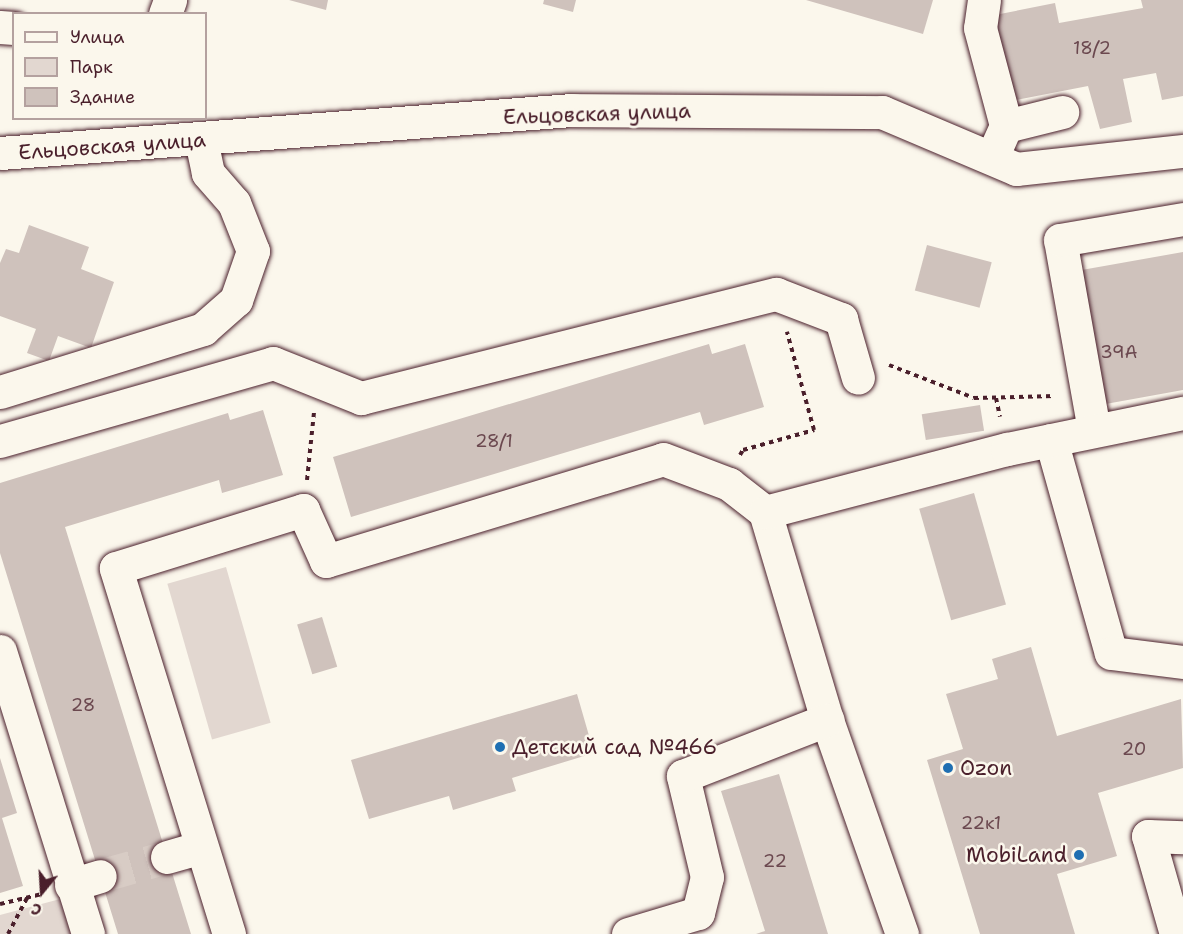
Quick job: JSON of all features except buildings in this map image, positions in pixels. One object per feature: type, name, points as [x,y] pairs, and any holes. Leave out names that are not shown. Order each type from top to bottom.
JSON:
[{"type":"street","points":[[984,0],[980,28],[1006,126],[991,158]]},
{"type":"street","name":"Ельцовская улица","points":[[0,153],[143,131],[201,140],[572,110],[882,112],[1016,169],[1183,151]]},
{"type":"street","points":[[1006,126],[1062,112]]},
{"type":"street","points":[[0,392],[203,329],[236,300],[253,251],[234,203],[208,173],[201,140]]},
{"type":"street","points":[[1094,430],[1085,395],[1060,240],[1183,219]]},
{"type":"street","points":[[0,441],[273,363],[361,398],[776,294],[842,319],[854,363]]},
{"type":"street","points":[[765,513],[1050,440],[1183,414]]},
{"type":"street","points":[[1050,440],[1110,653],[1183,662]]},
{"type":"street","points":[[229,934],[200,848],[116,568],[303,510],[326,561],[663,459],[729,484],[765,513],[827,720],[902,934]]},
{"type":"street","points":[[0,651],[86,881],[88,934]]},
{"type":"street","points":[[628,934],[698,913],[707,877],[683,776],[827,720]]},
{"type":"street","points":[[1176,934],[1148,836],[1183,837]]},
{"type":"street","points":[[167,857],[200,848]]},
{"type":"path","points":[[729,484],[742,450],[814,430],[776,294]]},
{"type":"path","points":[[854,363],[974,398],[1085,395]]},
{"type":"path","points":[[303,510],[318,381]]},
{"type":"path","points":[[0,904],[86,881]]},
{"type":"path","points":[[8,934],[27,897]]},
{"type":"green space","points":[[226,567],[271,723],[212,740],[167,584]]},
{"type":"green space","points":[[64,898],[74,934],[0,934],[0,915]]},
{"type":"tunnel","points":[[100,876],[167,857]]},
{"type":"place","name":"Детский сад №466","points":[[500,747]]},
{"type":"place","name":"Ozon","points":[[948,768]]},
{"type":"place","name":"MobiLand","points":[[1079,855]]}]
